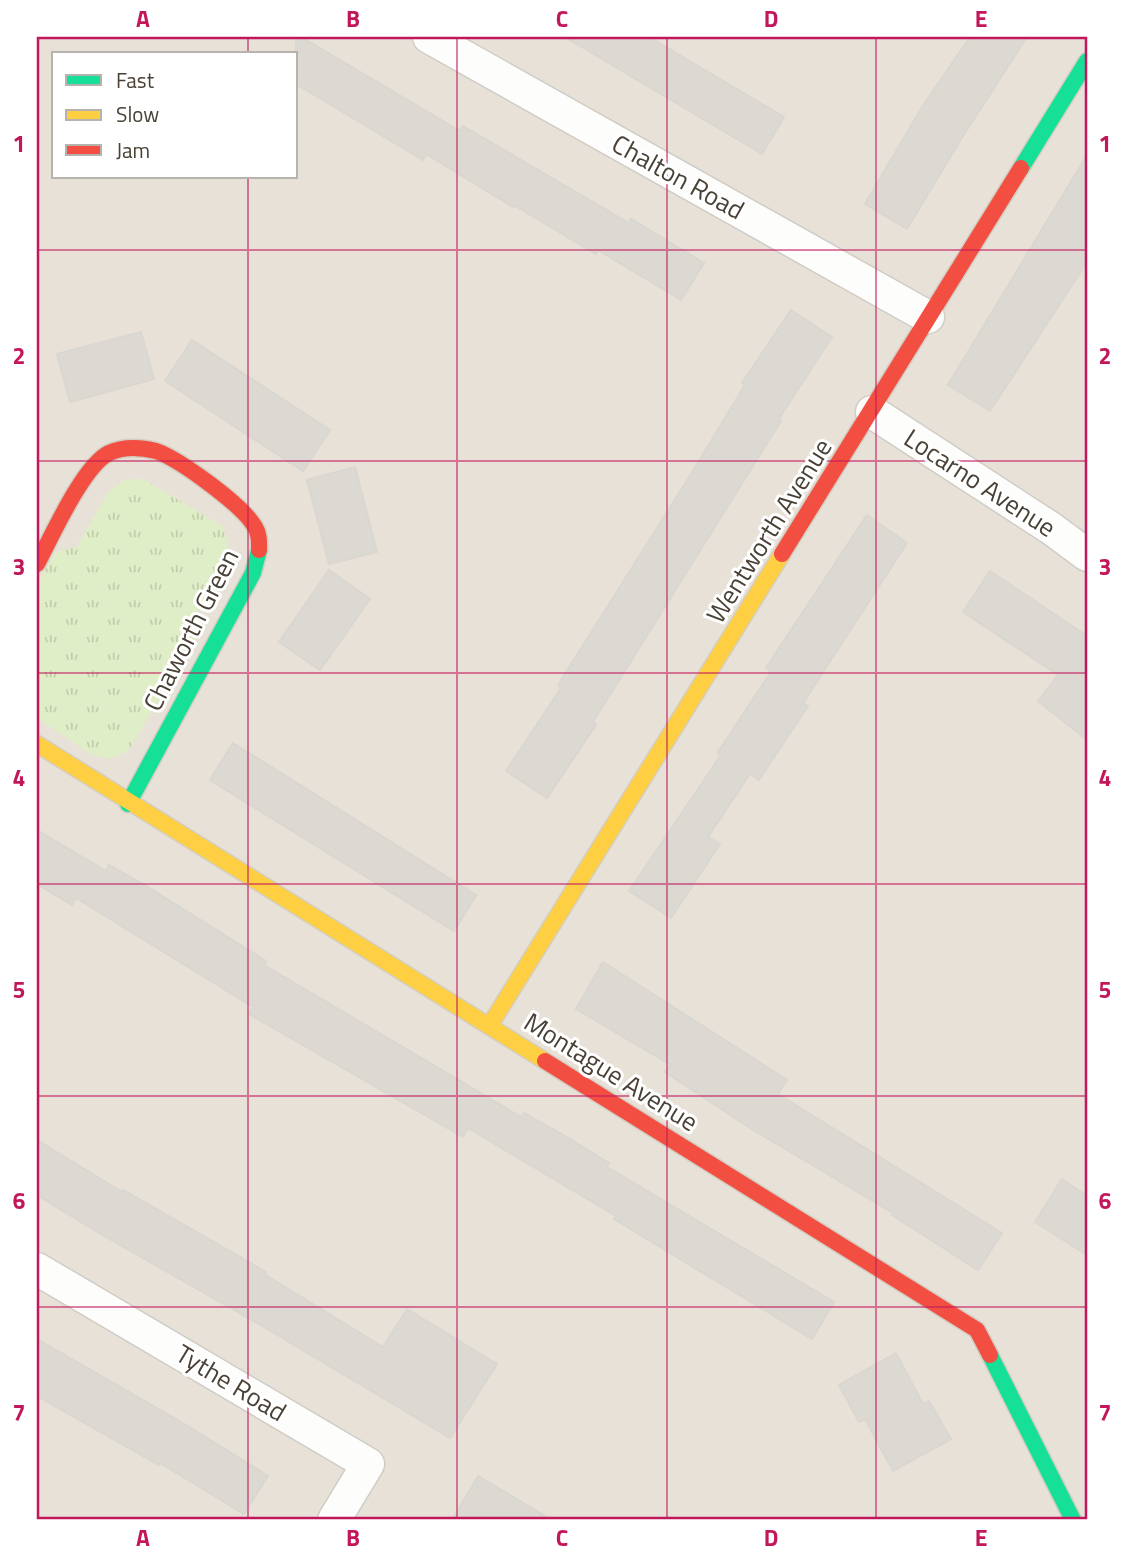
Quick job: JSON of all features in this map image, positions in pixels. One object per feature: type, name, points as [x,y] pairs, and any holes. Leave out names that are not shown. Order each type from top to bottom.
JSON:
[{"type":"street","name":"Chalton Road","points":[[429,37],[928,317]]},
{"type":"street","name":"Wentworth Avenue","points":[[490,1025],[1087,62]]},
{"type":"street","name":"Locarno Avenue","points":[[872,412],[1052,529],[1087,555]]},
{"type":"street","name":"Chaworth Green","points":[[37,564],[91,467],[99,458],[129,446],[163,454],[247,513],[257,530],[259,557],[253,573],[128,803]]},
{"type":"street","name":"Montague Avenue","points":[[37,744],[977,1330],[1073,1520]]},
{"type":"street","name":"Tythe Road","points":[[37,1269],[368,1464],[334,1520]]},
{"type":"shaded area","points":[[37,37],[1087,37],[1087,1520],[37,1520]]},
{"type":"green space","points":[[143,479],[222,526],[228,541],[227,564],[190,623],[195,640],[128,751],[110,759],[92,755],[37,718],[37,583],[56,552],[77,547],[108,492],[124,480]]},
{"type":"building","points":[[296,37],[301,37],[460,131],[463,126],[629,223],[631,219],[704,263],[681,300],[598,250],[596,254],[514,205],[513,207],[426,154],[423,160],[298,85]]},
{"type":"building","points":[[565,37],[649,37],[784,117],[762,154]]},
{"type":"building","points":[[970,37],[1027,37],[907,229],[865,204],[922,107]]},
{"type":"building","points":[[1087,155],[1087,262],[990,411],[948,385]]},
{"type":"building","points":[[791,310],[832,337],[778,420],[781,421],[593,722],[596,725],[547,798],[506,771],[561,688],[558,685],[696,466],[745,385],[742,383]]},
{"type":"building","points":[[141,332],[154,379],[70,402],[57,354]]},
{"type":"building","points":[[192,340],[330,430],[303,471],[165,381]]},
{"type":"building","points":[[355,467],[377,552],[329,564],[307,480]]},
{"type":"building","points":[[867,515],[907,543],[803,703],[808,706],[759,780],[750,774],[708,837],[720,844],[671,918],[629,891],[721,755],[718,752],[771,672],[766,668]]},
{"type":"building","points":[[329,570],[370,599],[320,670],[279,642]]},
{"type":"building","points":[[990,571],[1087,636],[1087,740],[1038,701],[1058,675],[963,612]]},
{"type":"building","points":[[233,743],[476,895],[454,931],[210,780]]},
{"type":"building","points":[[37,830],[106,871],[109,865],[148,887],[266,961],[264,965],[521,1117],[524,1113],[567,1137],[609,1163],[607,1167],[834,1302],[812,1339],[614,1219],[616,1216],[468,1128],[463,1137],[249,1014],[253,1007],[76,898],[72,905],[37,884]]},
{"type":"building","points":[[603,962],[787,1080],[778,1094],[1002,1233],[978,1270],[892,1215],[893,1213],[750,1128],[665,1072],[671,1065],[576,1009]]},
{"type":"building","points":[[37,1140],[122,1192],[123,1190],[266,1272],[264,1274],[383,1347],[407,1309],[497,1364],[450,1438],[37,1195]]},
{"type":"building","points":[[1062,1179],[1087,1196],[1087,1255],[1035,1222]]},
{"type":"building","points":[[37,1339],[183,1423],[268,1476],[244,1514],[160,1463],[159,1465],[37,1396]]},
{"type":"building","points":[[896,1353],[923,1404],[929,1401],[951,1439],[893,1471],[865,1419],[859,1422],[839,1385]]},
{"type":"building","points":[[478,1476],[552,1520],[452,1520]]},
{"type":"traffic: fast","points":[[1021,168],[1087,61]]},
{"type":"traffic: fast","points":[[128,804],[253,573],[259,550]]},
{"type":"traffic: fast","points":[[990,1355],[1073,1520]]},
{"type":"traffic: slow","points":[[490,1025],[782,554]]},
{"type":"traffic: slow","points":[[37,744],[545,1061]]},
{"type":"traffic: jam","points":[[782,554],[1021,168]]},
{"type":"traffic: jam","points":[[37,564],[69,503],[89,472],[109,453],[126,448],[156,451],[180,463],[211,485],[250,520],[258,534],[259,550]]},
{"type":"traffic: jam","points":[[545,1061],[977,1330],[990,1355]]}]
